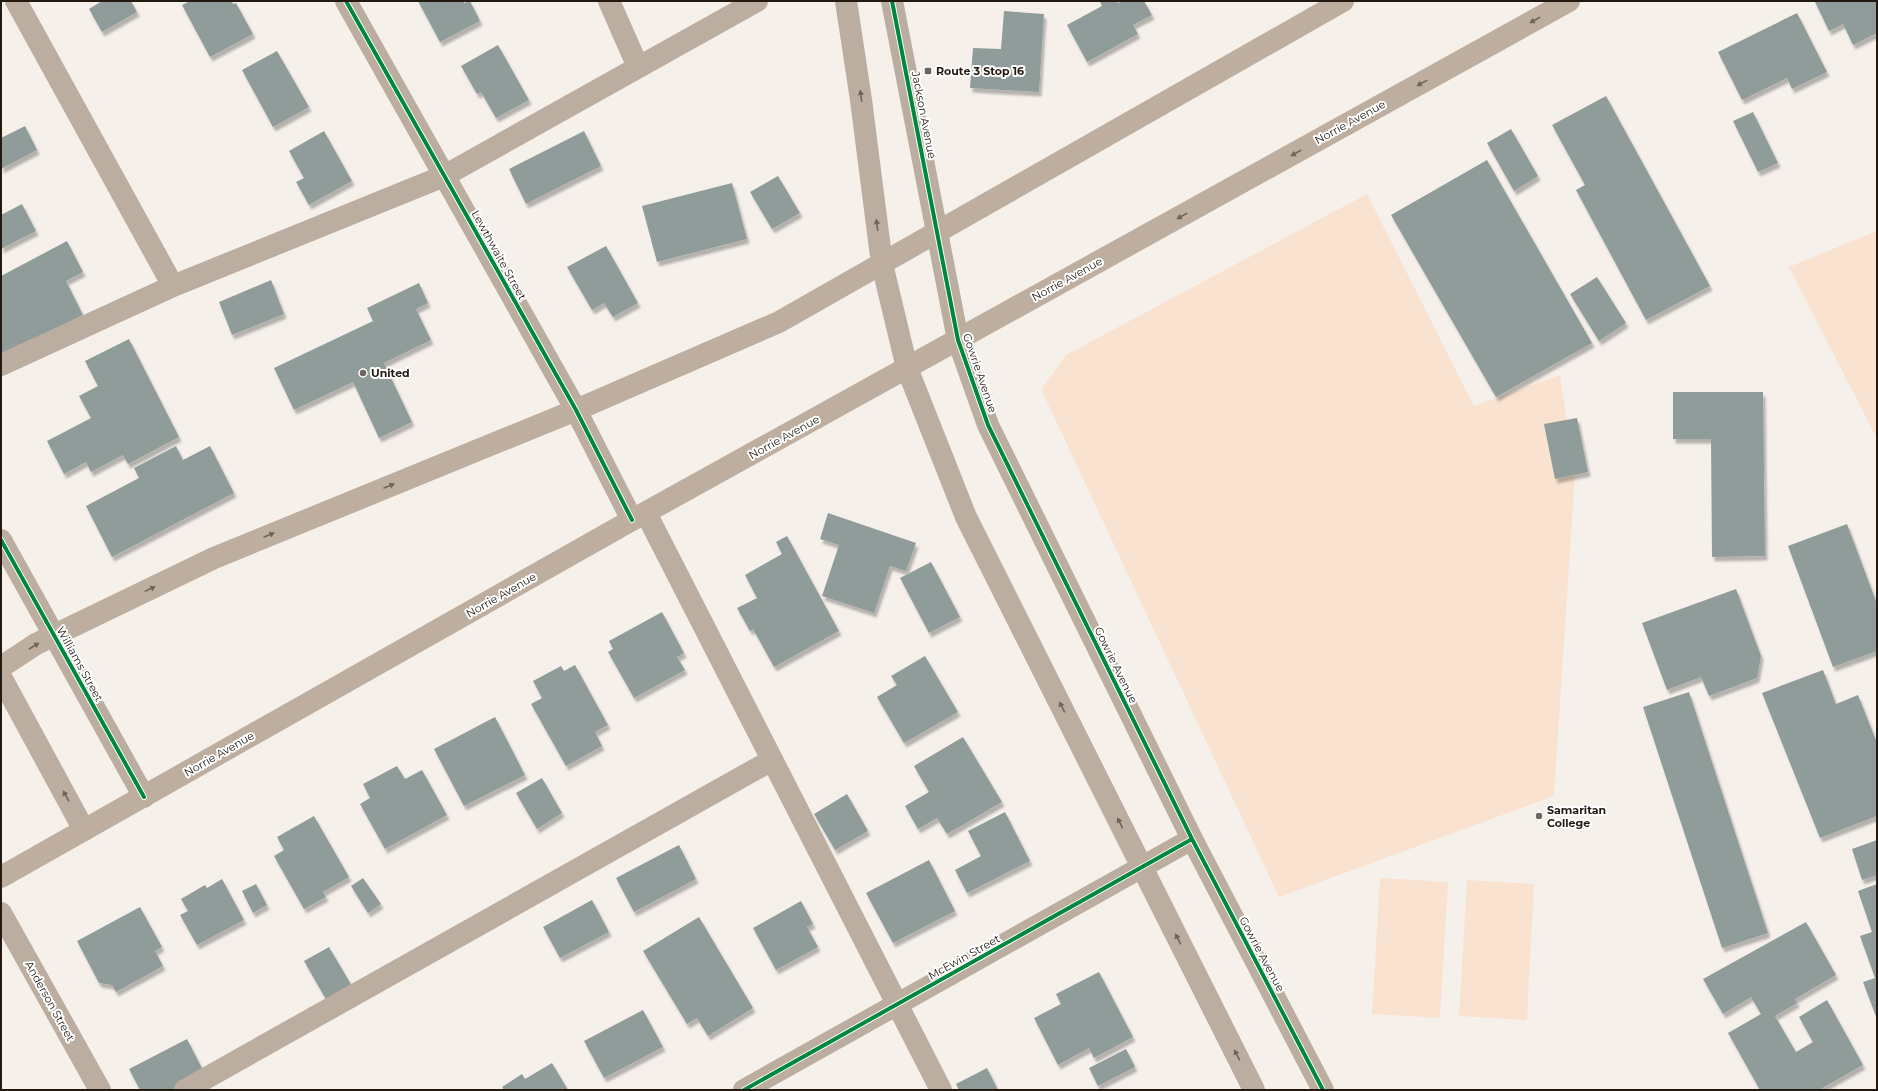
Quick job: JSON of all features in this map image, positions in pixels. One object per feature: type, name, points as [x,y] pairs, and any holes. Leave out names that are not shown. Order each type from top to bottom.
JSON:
[{"type":"main road","points":[[1,667],[36,644],[214,558],[576,410],[779,322],[1343,1]]},
{"type":"main road","name":"Norrie Avenue","points":[[1,878],[639,517],[1569,1]]},
{"type":"street","points":[[16,1],[173,286]]},
{"type":"street","name":"Lewthwaite Street","points":[[346,1],[576,410],[639,517],[772,760],[941,1090]]},
{"type":"street","points":[[609,1],[638,67]]},
{"type":"street","points":[[1,365],[173,286],[444,176],[757,1]]},
{"type":"street","points":[[846,1],[861,100],[882,264],[907,368],[966,517],[1254,1090]]},
{"type":"street","name":"Jackson Avenue","points":[[892,1],[938,232]]},
{"type":"street","name":"Gowrie Avenue","points":[[938,232],[958,340],[988,425],[1192,839],[1323,1090]]},
{"type":"street","name":"Williams Street","points":[[1,540],[144,797]]},
{"type":"street","points":[[1,677],[84,830]]},
{"type":"street","points":[[185,1090],[772,760]]},
{"type":"street","name":"McEwin Street","points":[[744,1090],[1192,839]]},
{"type":"street","name":"Anderson Street","points":[[1,912],[100,1090]]},
{"type":"shaded area","points":[[1367,194],[1474,406],[1560,375],[1575,474],[1554,796],[1279,897],[1041,389],[1066,355]]},
{"type":"shaded area","points":[[1877,231],[1877,439],[1789,267]]},
{"type":"shaded area","points":[[1380,878],[1448,882],[1440,1018],[1372,1014]]},
{"type":"shaded area","points":[[1467,880],[1534,884],[1527,1020],[1459,1016]]},
{"type":"building","points":[[102,1],[131,1],[137,12],[102,32],[89,9]]},
{"type":"building","points":[[190,1],[232,1],[233,4],[236,3],[253,34],[210,57],[182,5]]},
{"type":"building","points":[[418,1],[463,1],[464,3],[470,1],[480,21],[440,42]]},
{"type":"building","points":[[1117,1],[1118,3],[1122,1],[1144,1],[1152,15],[1133,25],[1138,34],[1087,62],[1067,25],[1102,6],[1100,2]]},
{"type":"building","points":[[1877,1],[1877,33],[1853,45],[1843,24],[1829,31],[1815,2]]},
{"type":"building","points":[[1004,11],[1044,14],[1039,92],[970,88],[973,48],[1001,49]]},
{"type":"building","points":[[1797,13],[1827,72],[1792,89],[1787,78],[1742,100],[1718,52]]},
{"type":"building","points":[[498,45],[529,100],[496,118],[481,92],[477,94],[461,66]]},
{"type":"building","points":[[277,51],[309,107],[273,127],[242,70]]},
{"type":"building","points":[[1606,96],[1710,286],[1646,320],[1576,190],[1585,185],[1552,125]]},
{"type":"building","points":[[1753,112],[1778,163],[1758,172],[1733,121]]},
{"type":"building","points":[[25,126],[37,150],[1,169],[1,138]]},
{"type":"building","points":[[1511,129],[1538,176],[1514,191],[1487,143]]},
{"type":"building","points":[[324,131],[352,181],[309,205],[296,182],[304,178],[289,151]]},
{"type":"building","points":[[584,131],[601,166],[526,204],[509,169]]},
{"type":"building","points":[[1487,160],[1592,343],[1496,397],[1391,215]]},
{"type":"building","points":[[778,176],[800,213],[772,229],[750,192]]},
{"type":"building","points":[[732,183],[747,239],[657,262],[642,206]]},
{"type":"building","points":[[22,204],[36,231],[1,249],[1,215]]},
{"type":"building","points":[[67,241],[83,272],[66,281],[83,315],[1,358],[1,276]]},
{"type":"building","points":[[606,246],[638,303],[613,317],[604,303],[592,310],[567,267]]},
{"type":"building","points":[[1597,277],[1626,323],[1599,341],[1570,294]]},
{"type":"building","points":[[271,280],[284,314],[232,335],[219,302]]},
{"type":"building","points":[[419,283],[428,303],[416,309],[431,340],[384,363],[412,422],[379,438],[353,382],[294,410],[274,368],[373,321],[367,308]]},
{"type":"building","points":[[129,339],[179,437],[128,464],[123,455],[91,472],[86,462],[64,474],[47,441],[91,418],[79,396],[98,386],[85,361]]},
{"type":"building","points":[[1673,392],[1763,392],[1765,556],[1712,557],[1711,439],[1673,439]]},
{"type":"building","points":[[1577,418],[1588,472],[1555,479],[1544,424]]},
{"type":"building","points":[[176,446],[183,460],[210,446],[234,493],[112,557],[86,506],[139,478],[134,468]]},
{"type":"building","points":[[828,513],[916,543],[906,571],[890,566],[874,613],[822,596],[839,545],[820,539]]},
{"type":"building","points":[[1847,524],[1877,604],[1877,651],[1833,667],[1788,546]]},
{"type":"building","points":[[787,536],[839,631],[774,667],[753,629],[750,631],[737,608],[757,598],[745,575],[782,554],[776,542]]},
{"type":"building","points":[[931,562],[960,617],[929,633],[900,578]]},
{"type":"building","points":[[1736,589],[1761,656],[1757,678],[1709,696],[1701,677],[1667,690],[1642,623]]},
{"type":"building","points":[[662,612],[684,653],[677,657],[685,670],[634,698],[608,652],[613,649],[609,641]]},
{"type":"building","points":[[925,656],[958,712],[904,743],[877,697],[897,685],[891,676]]},
{"type":"building","points":[[575,665],[608,725],[595,732],[602,746],[566,766],[531,704],[542,698],[533,681],[561,666],[564,671]]},
{"type":"building","points":[[1823,670],[1836,704],[1858,695],[1877,743],[1877,816],[1820,838],[1762,693]]},
{"type":"building","points":[[1689,692],[1768,933],[1722,948],[1643,707]]},
{"type":"building","points":[[495,717],[525,775],[464,806],[434,749]]},
{"type":"building","points":[[963,737],[1002,802],[947,834],[937,818],[918,829],[905,806],[929,792],[914,766]]},
{"type":"building","points":[[397,766],[405,779],[422,770],[447,815],[385,849],[360,804],[370,798],[363,784]]},
{"type":"building","points":[[542,778],[562,813],[537,829],[516,793]]},
{"type":"building","points":[[847,794],[868,831],[835,850],[814,814]]},
{"type":"building","points":[[1005,812],[1030,861],[967,893],[955,870],[981,856],[968,831]]},
{"type":"building","points":[[314,816],[349,877],[323,892],[326,897],[304,909],[274,856],[284,850],[277,837]]},
{"type":"building","points":[[1877,840],[1877,875],[1862,880],[1852,849]]},
{"type":"building","points":[[679,845],[696,879],[634,912],[616,878]]},
{"type":"building","points":[[929,860],[955,911],[893,943],[866,893]]},
{"type":"building","points":[[363,878],[381,904],[368,913],[351,886]]},
{"type":"building","points":[[222,879],[244,920],[197,945],[180,915],[188,911],[181,899],[205,885],[207,888]]},
{"type":"building","points":[[256,884],[267,905],[253,913],[242,891]]},
{"type":"building","points":[[1877,884],[1877,1019],[1863,982],[1875,978],[1860,936],[1872,932],[1858,891]]},
{"type":"building","points":[[592,900],[609,932],[560,958],[543,927]]},
{"type":"building","points":[[801,901],[813,924],[807,927],[818,947],[776,970],[753,928]]},
{"type":"building","points":[[140,907],[162,947],[155,951],[163,966],[116,992],[112,985],[99,983],[77,941]]},
{"type":"building","points":[[699,917],[753,1008],[708,1036],[697,1018],[687,1024],[643,951]]},
{"type":"building","points":[[1806,922],[1836,975],[1795,999],[1797,1003],[1775,1016],[1796,1052],[1813,1042],[1799,1017],[1827,1000],[1863,1065],[1819,1090],[1760,1090],[1728,1033],[1761,1014],[1751,997],[1723,1014],[1703,979]]},
{"type":"building","points":[[329,947],[352,986],[327,1001],[304,961]]},
{"type":"building","points":[[1099,972],[1133,1037],[1094,1058],[1089,1048],[1058,1065],[1034,1018],[1061,1004],[1056,994]]},
{"type":"building","points":[[643,1010],[663,1047],[604,1078],[584,1041]]},
{"type":"building","points":[[187,1039],[205,1074],[175,1090],[140,1090],[129,1069]]},
{"type":"building","points":[[1126,1049],[1135,1067],[1098,1086],[1089,1068]]},
{"type":"building","points":[[552,1063],[568,1090],[504,1090],[502,1087],[522,1074],[525,1079]]},
{"type":"building","points":[[987,1068],[998,1090],[959,1090],[956,1084]]},
{"type":"cycle path","points":[[346,1],[576,410],[632,520]]},
{"type":"cycle path","points":[[892,1],[958,340],[988,425],[1192,839],[1323,1090]]},
{"type":"cycle path","points":[[1,540],[144,797]]},
{"type":"cycle path","points":[[744,1090],[1192,839]]},
{"type":"place","name":"Route 3 Stop 16","points":[[928,71]]},
{"type":"place","name":"United","points":[[363,373]]},
{"type":"place","name":"Samaritan College","points":[[1539,816]]}]
